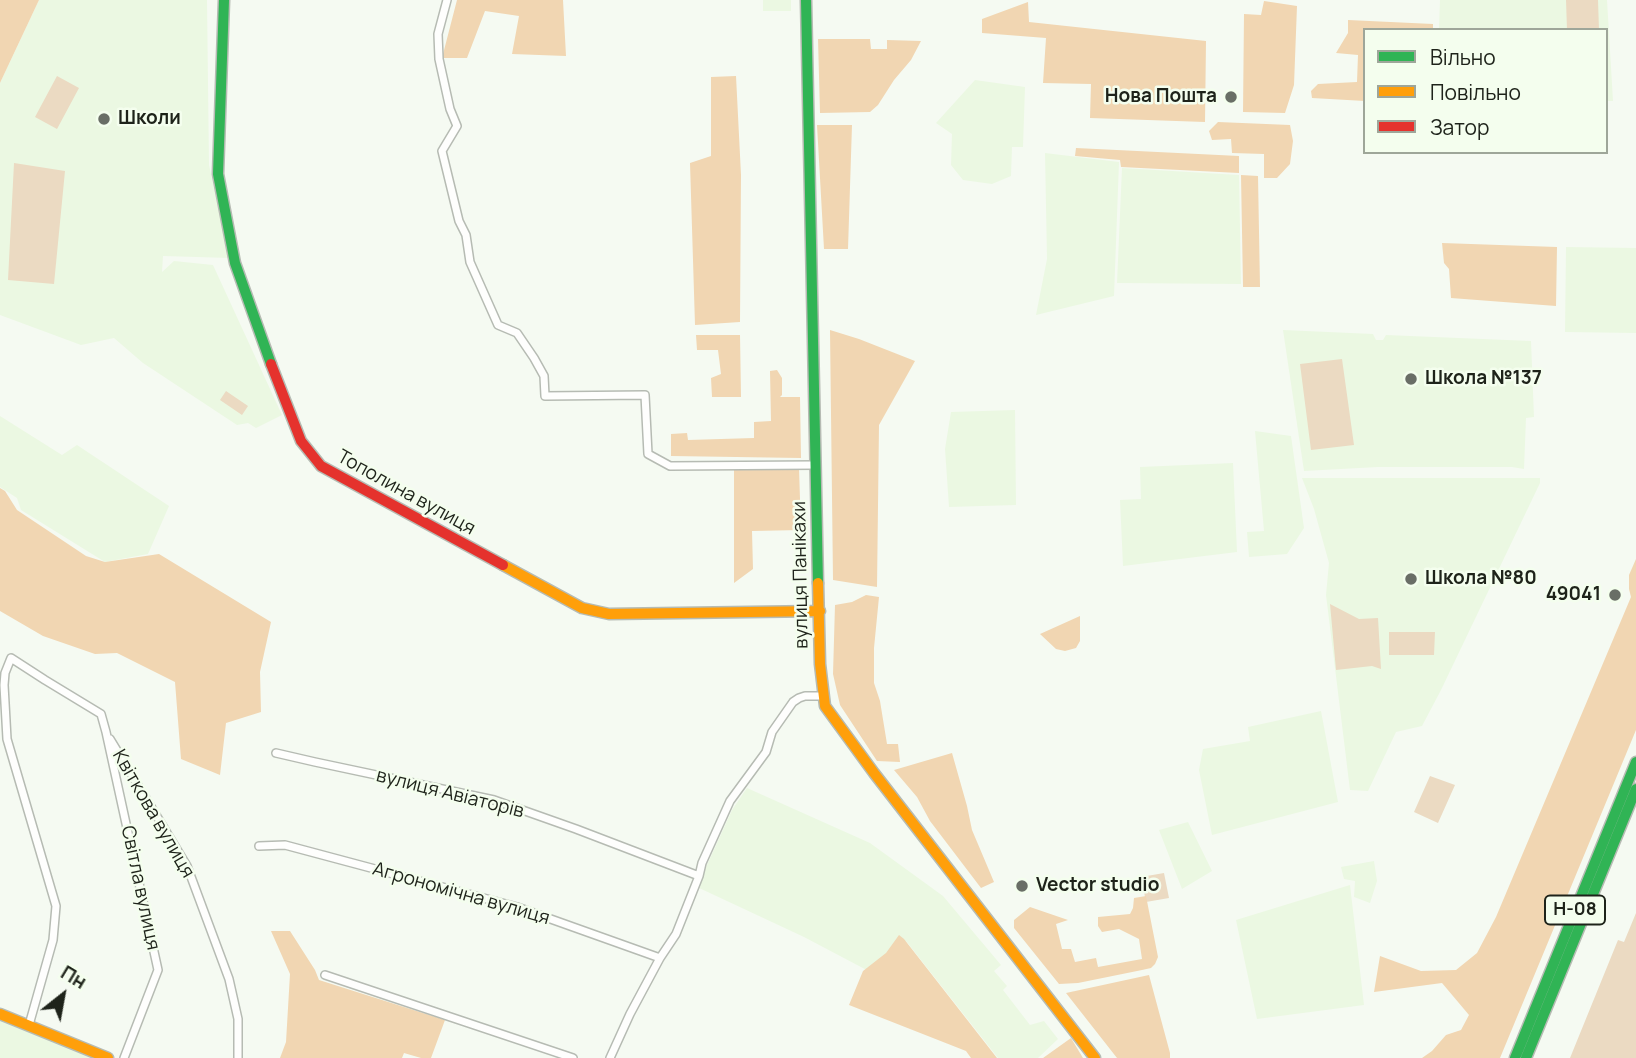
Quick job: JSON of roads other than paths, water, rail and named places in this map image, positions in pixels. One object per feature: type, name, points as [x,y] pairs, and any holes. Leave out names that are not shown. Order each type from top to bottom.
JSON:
[{"type":"street","name":"Тополина вулиця","points":[[224,0],[219,174],[235,264],[301,441],[321,466],[570,603],[593,611],[639,614],[820,611]]},
{"type":"street","points":[[447,0],[438,34],[439,59],[450,109],[457,126],[442,151],[466,235],[470,262],[498,325],[517,333],[534,358],[544,376],[545,396],[645,395],[648,454],[670,466],[816,465]]},
{"type":"street","name":"вулиця Панікахи","points":[[806,0],[820,664],[823,696],[830,715],[842,731],[1095,1058]]},
{"type":"street","name":"Світла вулиця","points":[[29,1025],[52,940],[55,906],[7,739],[4,685],[11,658],[100,714],[106,732],[158,970],[124,1058]]},
{"type":"street","points":[[610,1058],[618,1036],[676,934],[702,863],[730,801],[766,752],[775,726],[799,698],[823,696]]},
{"type":"street","name":"Квіткова вулиця","points":[[106,732],[187,866],[229,979],[238,1019],[238,1058]]},
{"type":"street","name":"вулиця Авіаторів","points":[[276,753],[494,800],[699,876]]},
{"type":"street","name":"Н-08","points":[[1544,1001],[1636,765]]},
{"type":"street","name":"Н-08","points":[[1519,1058],[1636,789]]},
{"type":"street","name":"Агрономічна вулиця","points":[[259,846],[285,845],[516,907],[660,958]]},
{"type":"street","points":[[326,975],[573,1058]]},
{"type":"street","points":[[0,1014],[107,1058]]},
{"type":"place","name":"Нова Пошта","points":[[1231,97]]},
{"type":"place","name":"Школи","points":[[104,119]]},
{"type":"place","name":"Школа №137","points":[[1411,379]]},
{"type":"place","name":"Школа №80","points":[[1411,579]]},
{"type":"place","name":"49041","points":[[1615,595]]},
{"type":"place","name":"Vector studio","points":[[1022,886]]}]
